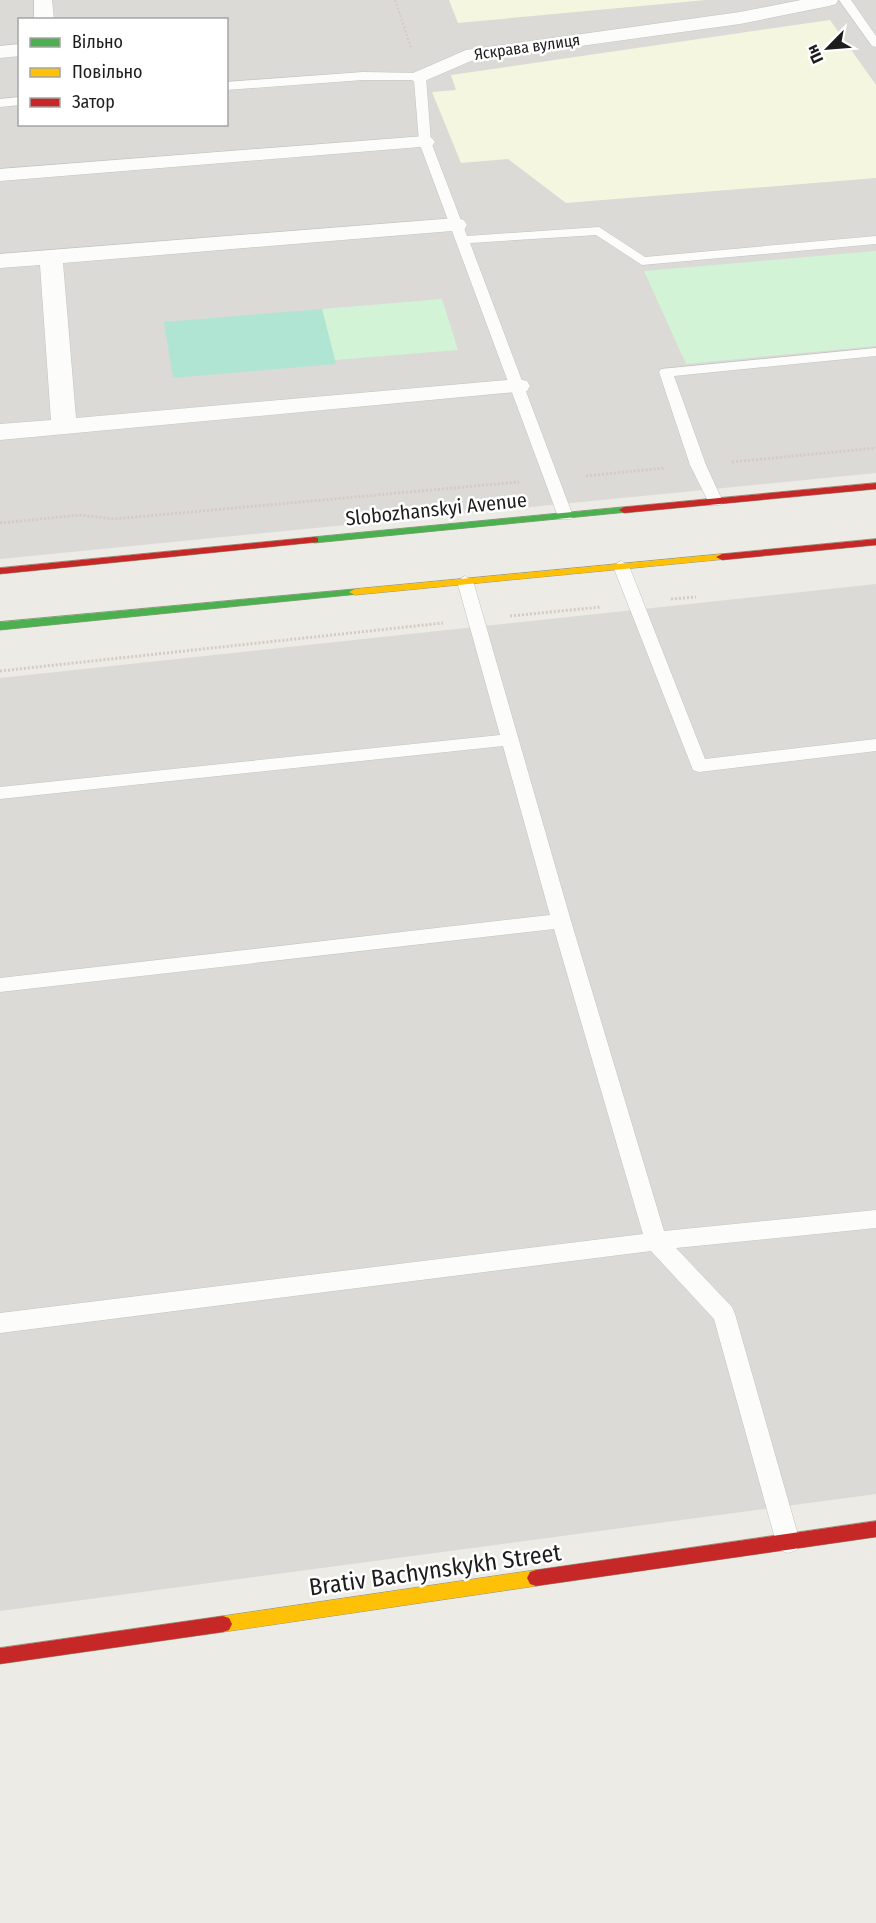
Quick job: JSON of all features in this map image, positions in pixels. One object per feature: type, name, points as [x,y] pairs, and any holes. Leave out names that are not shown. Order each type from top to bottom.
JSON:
[{"type":"main road","name":"Slobozhanskyi Avenue","points":[[0,571],[876,486]]},
{"type":"main road","points":[[0,626],[876,542]]},
{"type":"main road","name":"Brativ Bachynskykh Street","points":[[0,1656],[876,1529]]},
{"type":"street","points":[[43,0],[44,18]]},
{"type":"street","name":"Яскрава вулиця","points":[[420,77],[466,56],[740,18],[829,0]]},
{"type":"street","points":[[0,52],[18,50]]},
{"type":"street","points":[[0,175],[425,142]]},
{"type":"street","points":[[0,261],[459,233]]},
{"type":"street","points":[[51,257],[64,426]]},
{"type":"street","points":[[0,432],[518,386]]},
{"type":"lane","points":[[845,0],[876,44]]},
{"type":"lane","name":"Яскрава вулиця","points":[[228,86],[363,76],[420,77]]},
{"type":"lane","points":[[420,77],[425,142],[565,516]]},
{"type":"lane","points":[[0,103],[18,101]]},
{"type":"lane","points":[[459,233],[599,231],[642,261],[876,240]]},
{"type":"lane","points":[[715,502],[698,465],[666,372],[876,352]]},
{"type":"lane","points":[[621,566],[699,766],[876,745]]},
{"type":"lane","points":[[465,581],[561,921],[656,1241],[724,1314],[788,1542]]},
{"type":"lane","points":[[0,793],[509,740]]},
{"type":"lane","points":[[0,985],[561,921]]},
{"type":"lane","points":[[0,1323],[656,1241],[876,1219]]},
{"type":"path","points":[[395,0],[420,77]]},
{"type":"path","points":[[0,523],[80,515],[114,519],[876,448]]},
{"type":"path","points":[[0,671],[704,596]]},
{"type":"shaded area","points":[[0,0],[876,0],[876,473],[0,559]]},
{"type":"shaded area","points":[[449,0],[706,0],[458,23]]},
{"type":"shaded area","points":[[830,20],[876,85],[876,178],[566,203],[508,159],[461,163],[432,92],[456,90],[451,75]]},
{"type":"shaded area","points":[[876,584],[876,1494],[0,1611],[0,678]]},
{"type":"green space","points":[[876,251],[876,346],[686,364],[644,271]]},
{"type":"green space","points":[[442,299],[458,350],[335,360],[322,309]]},
{"type":"green space","points":[[322,309],[336,364],[173,378],[164,322]]},
{"type":"traffic: fast","points":[[314,540],[624,510]]},
{"type":"traffic: fast","points":[[0,626],[355,592]]},
{"type":"traffic: slow","points":[[355,592],[722,557]]},
{"type":"traffic: slow","points":[[223,1624],[536,1578]]},
{"type":"traffic: jam","points":[[624,510],[876,486]]},
{"type":"traffic: jam","points":[[0,571],[314,540]]},
{"type":"traffic: jam","points":[[722,557],[876,542]]},
{"type":"traffic: jam","points":[[536,1578],[876,1529]]},
{"type":"traffic: jam","points":[[0,1656],[223,1624]]}]
